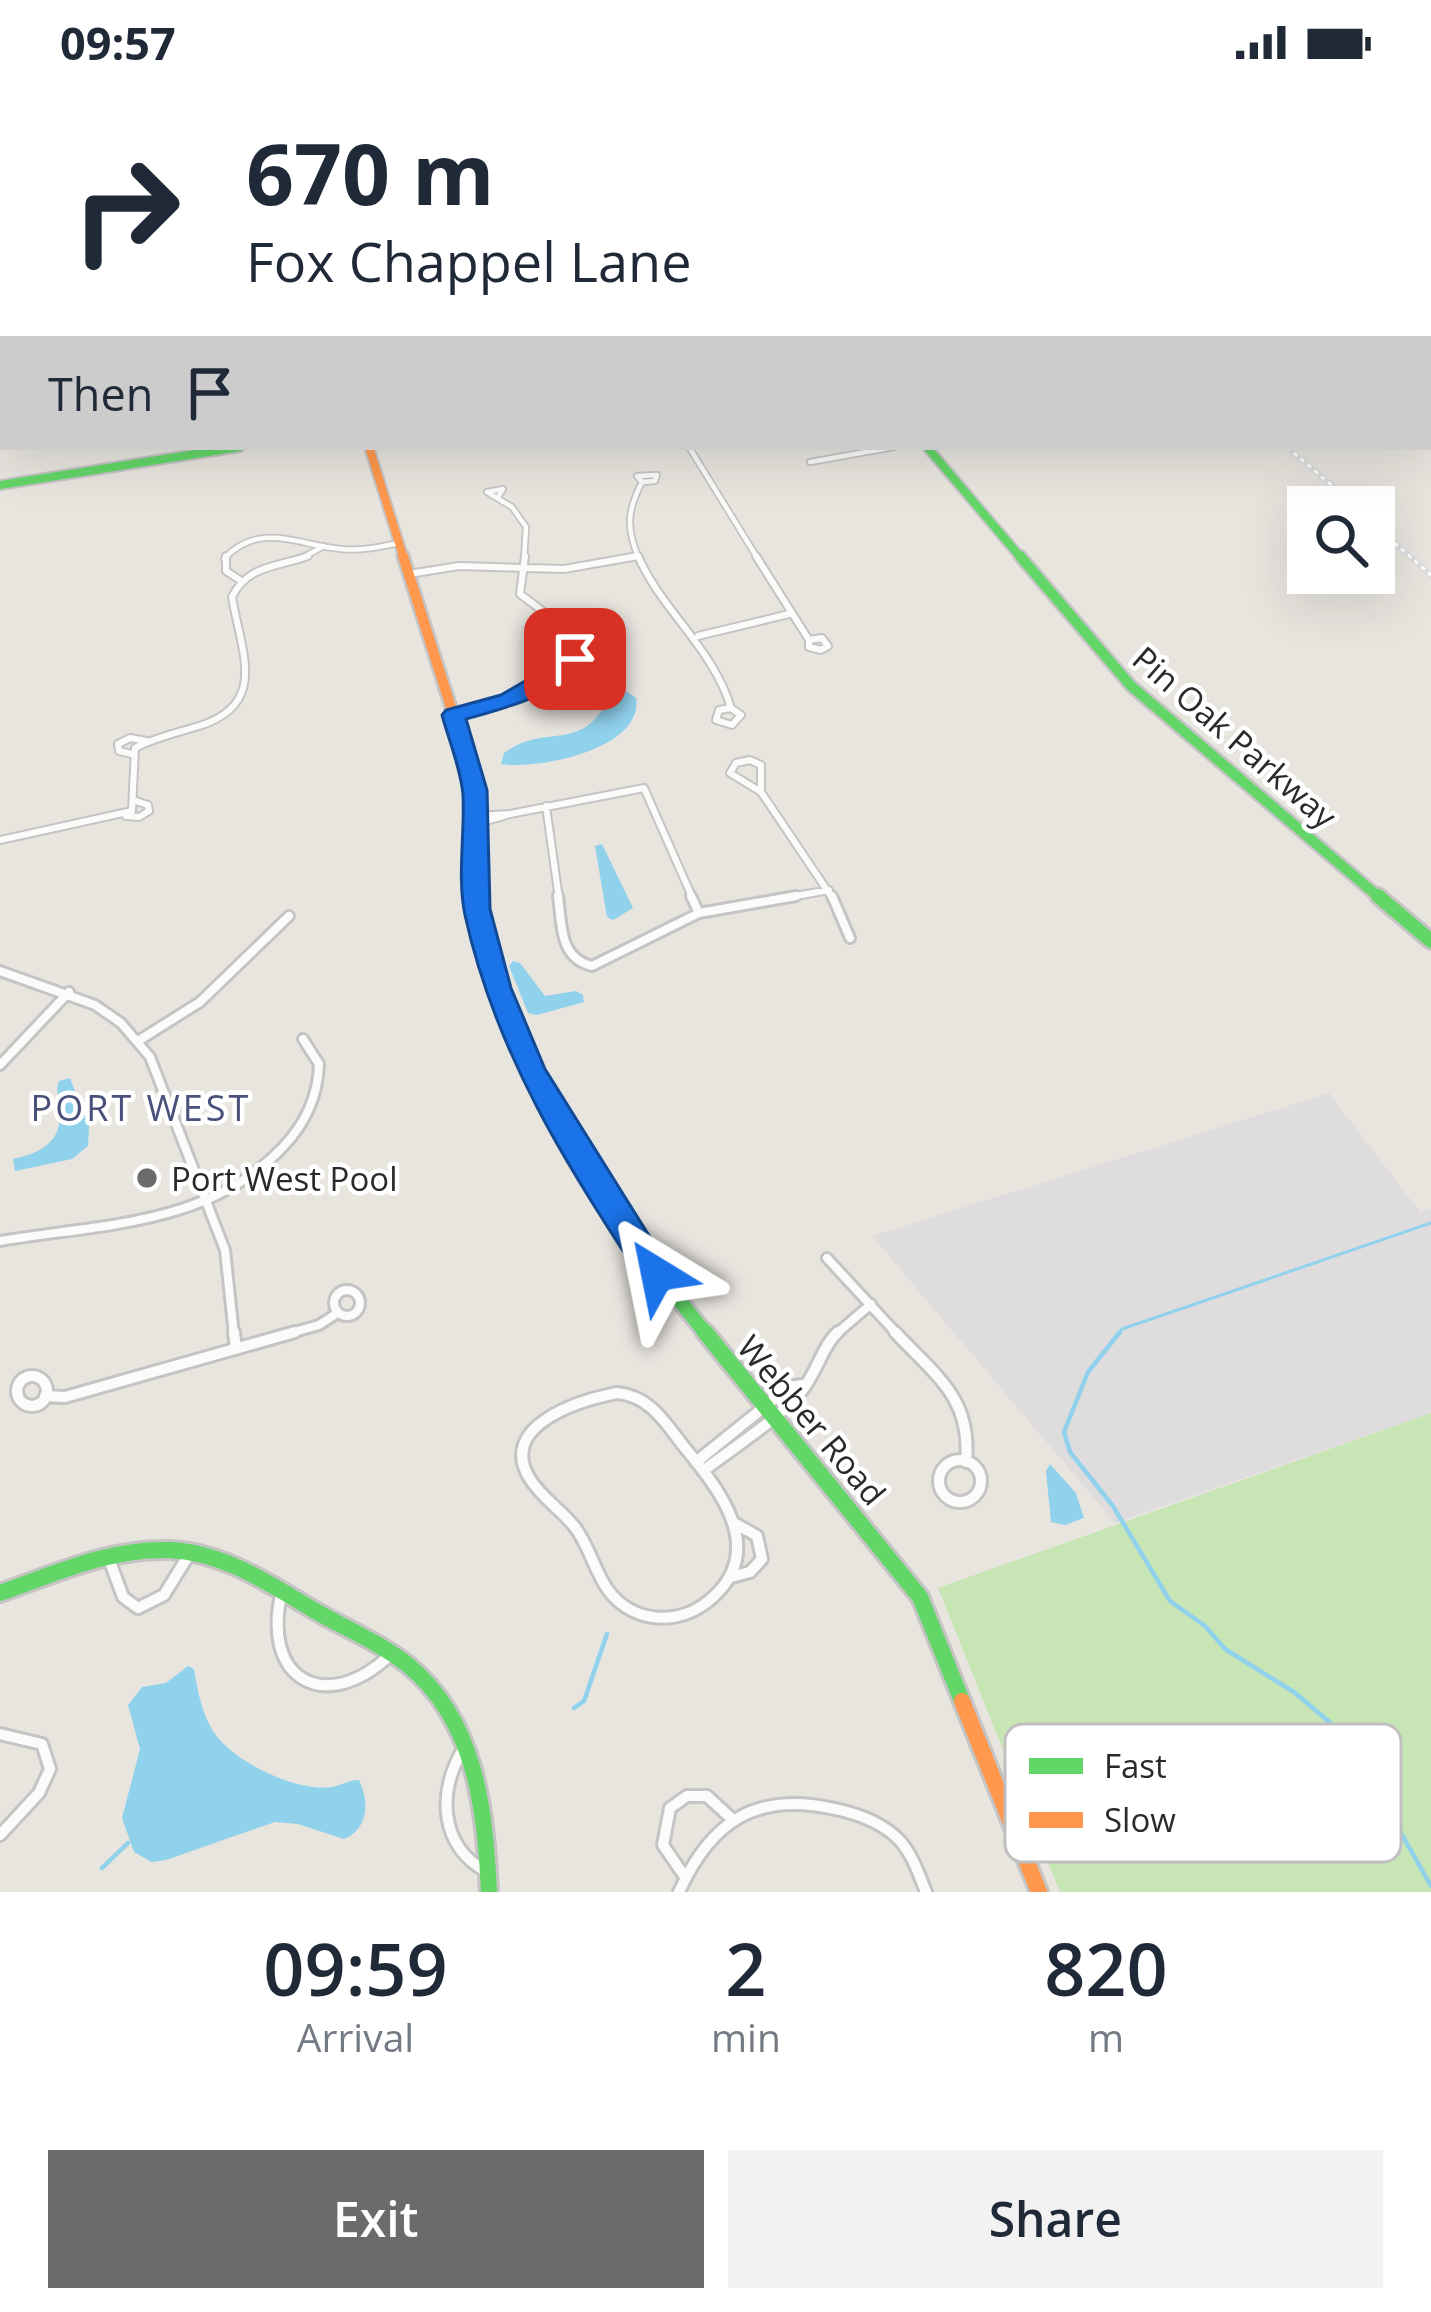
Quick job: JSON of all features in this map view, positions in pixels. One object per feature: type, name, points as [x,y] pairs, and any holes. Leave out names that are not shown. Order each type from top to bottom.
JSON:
[{"type":"street","points":[[0,484],[221,450]]},
{"type":"street","name":"Webber Road","points":[[370,450],[472,777],[480,928],[500,996],[532,1073],[624,1228],[920,1598],[1005,1808]]},
{"type":"street","points":[[691,450],[809,640]]},
{"type":"street","points":[[810,462],[877,450]]},
{"type":"street","name":"Pin Oak Parkway","points":[[931,450],[1131,686],[1431,940]]},
{"type":"street","points":[[642,482],[625,514],[626,532],[655,586],[698,636],[731,708]]},
{"type":"street","points":[[454,715],[509,700],[560,673],[575,659],[575,645],[565,628],[520,594],[529,535],[517,510],[498,497]]},
{"type":"street","points":[[240,580],[226,572],[223,561],[244,542],[281,536],[358,550],[399,544]]},
{"type":"street","points":[[132,754],[148,741],[214,721],[242,701],[247,685],[232,596],[240,580],[262,568],[311,556],[324,546]]},
{"type":"street","points":[[409,574],[454,566],[564,569],[638,556]]},
{"type":"street","points":[[698,636],[789,614]]},
{"type":"street","points":[[132,754],[118,751],[118,743],[130,738],[148,741]]},
{"type":"street","points":[[125,815],[136,802],[132,754]]},
{"type":"street","points":[[761,792],[765,776],[761,765],[746,760],[736,763],[730,773],[761,792],[829,890],[850,938]]},
{"type":"street","points":[[476,820],[644,788],[699,913]]},
{"type":"street","points":[[0,841],[125,815],[137,818],[149,811],[148,805],[136,802]]},
{"type":"street","points":[[546,806],[565,947],[579,964],[592,966],[699,913],[829,890]]},
{"type":"street","points":[[138,1041],[200,1002],[289,916]]},
{"type":"street","points":[[0,971],[69,992],[101,1009],[138,1041],[158,1070],[227,1259],[236,1349]]},
{"type":"street","points":[[0,1065],[69,992]]},
{"type":"street","points":[[0,1241],[164,1217],[208,1202],[265,1167],[307,1115],[319,1070],[316,1054],[303,1039]]},
{"type":"street","points":[[826,1258],[960,1402],[969,1431],[966,1462]]},
{"type":"street","points":[[699,1466],[769,1411],[797,1397],[820,1366],[829,1340],[871,1304]]},
{"type":"street","points":[[46,1396],[65,1397],[236,1349],[319,1325],[336,1314]]},
{"type":"street","points":[[626,1393],[646,1400],[728,1503],[736,1524],[737,1554],[730,1578],[705,1606],[680,1617],[657,1619],[635,1613],[611,1595],[575,1528],[537,1490],[523,1462],[530,1432],[548,1414],[626,1393]]},
{"type":"street","points":[[950,1461],[966,1462],[979,1474],[981,1490],[962,1503],[946,1496],[939,1481],[950,1461]]},
{"type":"street","points":[[730,1578],[750,1572],[762,1559],[757,1536],[736,1524]]},
{"type":"street","points":[[0,1593],[109,1559],[164,1550],[191,1552],[232,1562],[391,1654],[428,1684],[467,1744],[484,1800],[489,1892]]},
{"type":"street","points":[[109,1559],[123,1597],[138,1608],[167,1592],[191,1552]]},
{"type":"street","points":[[282,1590],[273,1622],[274,1640],[284,1665],[307,1683],[349,1686],[380,1667],[391,1654]]},
{"type":"street","points":[[0,1735],[42,1744],[51,1762],[45,1784],[0,1835]]},
{"type":"street","points":[[467,1744],[450,1775],[449,1828],[464,1859],[489,1873]]},
{"type":"street","points":[[685,1877],[663,1845],[670,1808],[687,1796],[707,1796],[733,1820]]},
{"type":"street","points":[[679,1892],[685,1877],[733,1820],[768,1806],[847,1808],[867,1815],[901,1842],[926,1892]]},
{"type":"street","name":"Webber Road","points":[[1027,1862],[1039,1892]]},
{"type":"shaded area","points":[[1329,1093],[1420,1212],[1431,1209],[1431,1413],[1115,1523],[872,1236]]},
{"type":"green space","points":[[1431,1413],[1431,1892],[1060,1892],[1048,1862],[1401,1862],[1401,1724],[1005,1724],[1005,1755],[938,1588]]},
{"type":"water","points":[[626,691],[636,698],[634,716],[607,743],[562,759],[501,764],[504,753],[516,746],[584,728]]},
{"type":"water","points":[[602,844],[633,908],[613,920],[607,917],[595,846]]},
{"type":"water","points":[[513,961],[520,963],[545,996],[576,991],[584,1002],[537,1015],[528,1013],[509,966]]},
{"type":"water","points":[[70,1078],[89,1127],[88,1146],[72,1159],[15,1171],[13,1159],[41,1149],[54,1138],[60,1120],[59,1081]]},
{"type":"water","points":[[1050,1464],[1076,1493],[1084,1518],[1065,1525],[1051,1522],[1046,1471]]},
{"type":"water","points":[[188,1666],[194,1669],[209,1724],[242,1759],[303,1785],[332,1787],[359,1780],[365,1806],[358,1829],[344,1839],[275,1822],[166,1860],[152,1862],[134,1852],[122,1818],[140,1749],[128,1705],[142,1687],[166,1683]]},
{"type":"waterway","points":[[1392,84],[1418,84]]},
{"type":"waterway","points":[[1117,1335],[1122,1329],[1431,1223]]},
{"type":"waterway","points":[[1120,1332],[1088,1372],[1064,1432],[1070,1452],[1113,1506],[1170,1601],[1205,1626],[1225,1649],[1294,1692],[1332,1724]]},
{"type":"waterway","points":[[574,1708],[584,1701],[607,1634]]},
{"type":"waterway","points":[[1401,1833],[1431,1886]]},
{"type":"waterway","points":[[102,1868],[128,1843]]},
{"type":"railway","points":[[1290,450],[1332,486]]},
{"type":"railway","points":[[1395,543],[1431,575]]},
{"type":"traffic: fast","points":[[0,485],[221,450]]},
{"type":"traffic: fast","points":[[930,450],[1131,686],[1431,941]]},
{"type":"traffic: fast","points":[[506,1004],[523,1053],[569,1140],[647,1261],[920,1597],[962,1701]]},
{"type":"traffic: fast","points":[[0,1593],[103,1558],[145,1551],[187,1552],[241,1569],[387,1651],[433,1690],[464,1741],[481,1800],[489,1892]]},
{"type":"traffic: slow","points":[[370,450],[473,777],[480,928],[506,1004]]},
{"type":"traffic: slow","points":[[962,1701],[1005,1808]]},
{"type":"traffic: slow","points":[[1027,1862],[1039,1892]]},
{"type":"place","name":"Port West Pool","points":[[147,1178]]},
{"type":"district","name":"PORT WEST","points":[[141,1107]]},
{"type":"route","points":[[575,659],[560,673],[509,700],[454,715],[475,790],[477,909],[485,950],[532,1073],[601,1192],[657,1274]]}]
